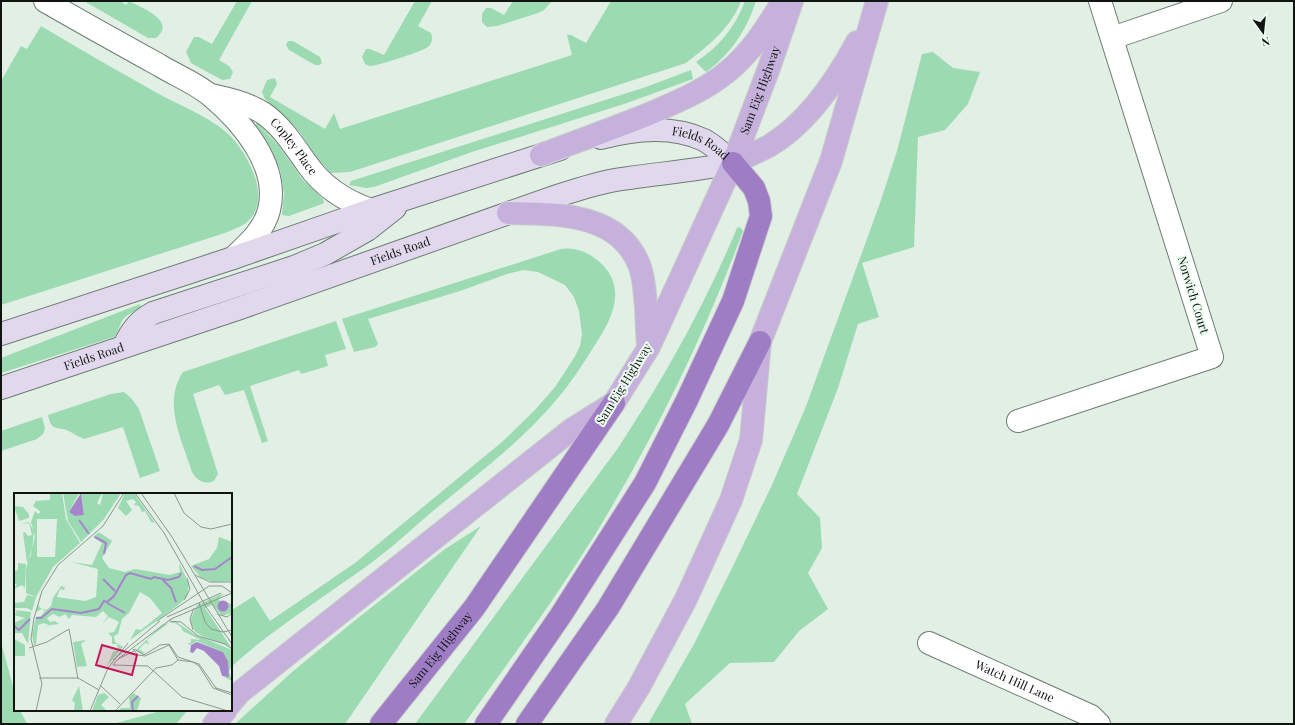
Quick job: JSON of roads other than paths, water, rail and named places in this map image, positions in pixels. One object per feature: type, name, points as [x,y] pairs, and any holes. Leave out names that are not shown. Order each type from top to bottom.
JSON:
[{"type":"highway","points":[[486,724],[561,615],[645,484],[687,400],[733,300],[761,216],[759,201],[754,188],[733,163]]},
{"type":"highway","points":[[527,724],[608,608],[718,425],[760,342]]},
{"type":"highway","name":"Sam Eig Highway","points":[[381,724],[474,608],[614,403]]},
{"type":"main road","points":[[541,155],[624,124],[670,105],[707,87],[727,73],[749,50],[783,1]]},
{"type":"main road","name":"Sam Eig Highway","points":[[614,403],[648,347],[733,163],[769,68],[792,1]]},
{"type":"main road","points":[[733,163],[769,146],[795,126],[824,94],[847,61],[877,4]]},
{"type":"main road","points":[[616,724],[639,687],[686,599],[731,500],[751,440],[760,342],[831,161],[877,4]]},
{"type":"main road","name":"Fields Road","points":[[1,334],[234,258],[370,210],[541,155],[604,137],[652,130],[684,133],[704,140],[717,148],[733,163]]},
{"type":"main road","name":"Fields Road","points":[[1,388],[124,346],[243,308],[508,213],[594,185],[628,178],[691,171],[733,163]]},
{"type":"main road","points":[[124,346],[134,327],[142,319],[153,313],[294,268],[326,254],[367,230],[404,200]]},
{"type":"main road","points":[[508,213],[552,214],[577,218],[597,223],[618,235],[631,249],[640,267],[643,281],[648,347]]},
{"type":"main road","points":[[232,702],[239,693],[310,636],[571,430],[614,403]]},
{"type":"main road","points":[[214,724],[225,711]]},
{"type":"street","name":"Copley Place","points":[[45,1],[210,95],[237,120],[256,148],[266,168],[269,183],[270,202],[264,222],[254,238],[234,258]]},
{"type":"street","points":[[1100,1],[1112,38],[1221,1]]},
{"type":"street","name":"Norwich Court","points":[[1018,421],[1212,357],[1112,38]]},
{"type":"street","name":"Copley Place","points":[[210,95],[237,101],[253,107],[264,114],[283,131],[314,173],[326,185],[351,203],[370,210]]},
{"type":"street","name":"Watch Hill Lane","points":[[928,643],[1091,716],[1099,724]]}]
